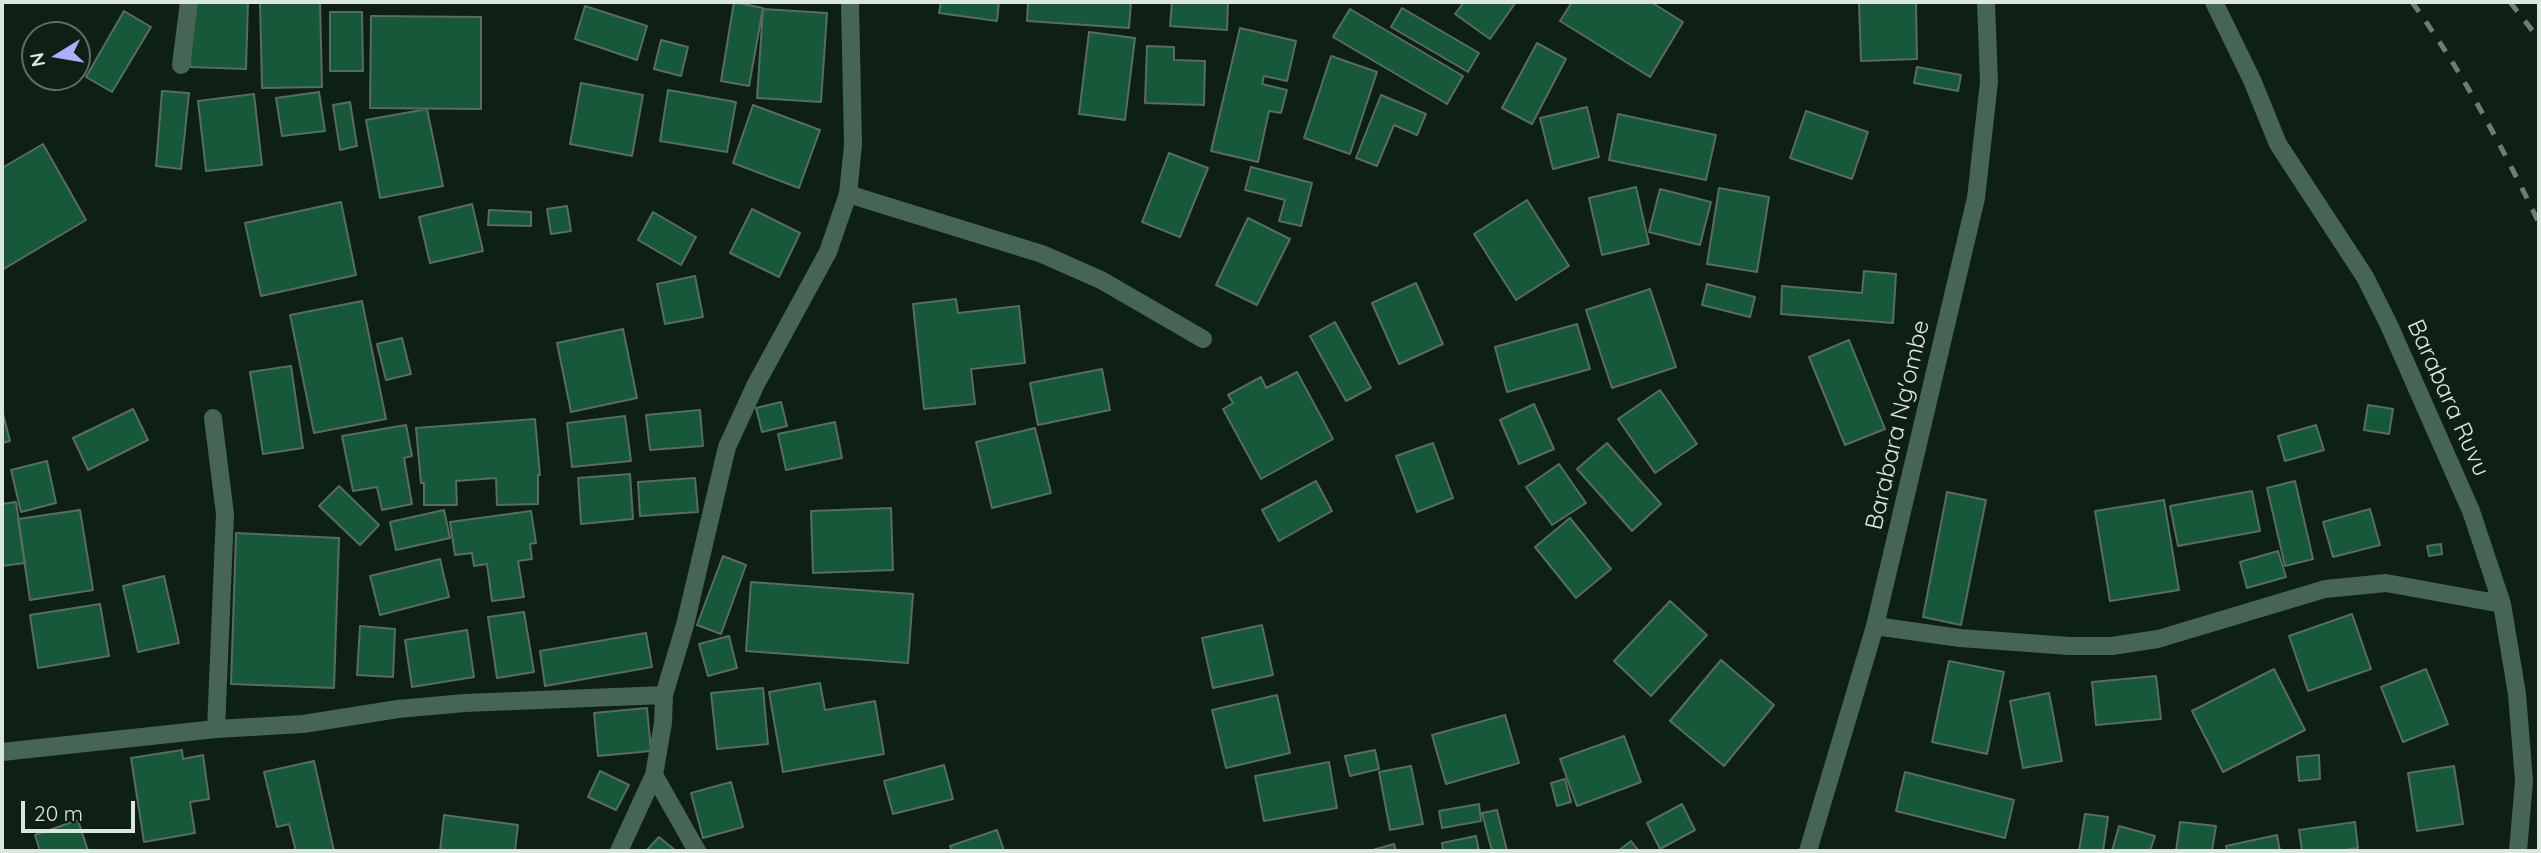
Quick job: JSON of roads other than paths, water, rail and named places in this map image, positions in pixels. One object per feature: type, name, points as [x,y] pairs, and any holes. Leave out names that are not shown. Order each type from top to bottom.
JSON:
[{"type":"street","points":[[181,65],[189,2]]},
{"type":"street","points":[[620,851],[654,775],[663,723],[664,695],[685,625],[727,447],[756,384],[828,252],[848,194],[853,145],[850,2]]},
{"type":"street","name":"Barabara Ng'ombe","points":[[1808,851],[1875,626],[1976,198],[1989,82],[1986,2]]},
{"type":"street","name":"Barabara Ruvu","points":[[2214,2],[2252,80],[2277,144],[2365,277],[2471,511],[2502,604],[2516,694],[2524,780],[2518,851]]},
{"type":"street","points":[[848,194],[1042,254],[1101,280],[1203,339]]},
{"type":"street","points":[[212,418],[225,514],[216,729]]},
{"type":"street","points":[[1875,626],[1960,638],[2069,646],[2112,646],[2158,639],[2325,589],[2386,583],[2502,604]]},
{"type":"street","points":[[2,752],[216,729],[303,724],[398,709],[465,703],[664,695]]},
{"type":"street","points":[[654,775],[696,851]]},
{"type":"railway","points":[[2412,2],[2448,55],[2480,110],[2539,223]]},
{"type":"railway","points":[[2510,2],[2539,39]]}]
